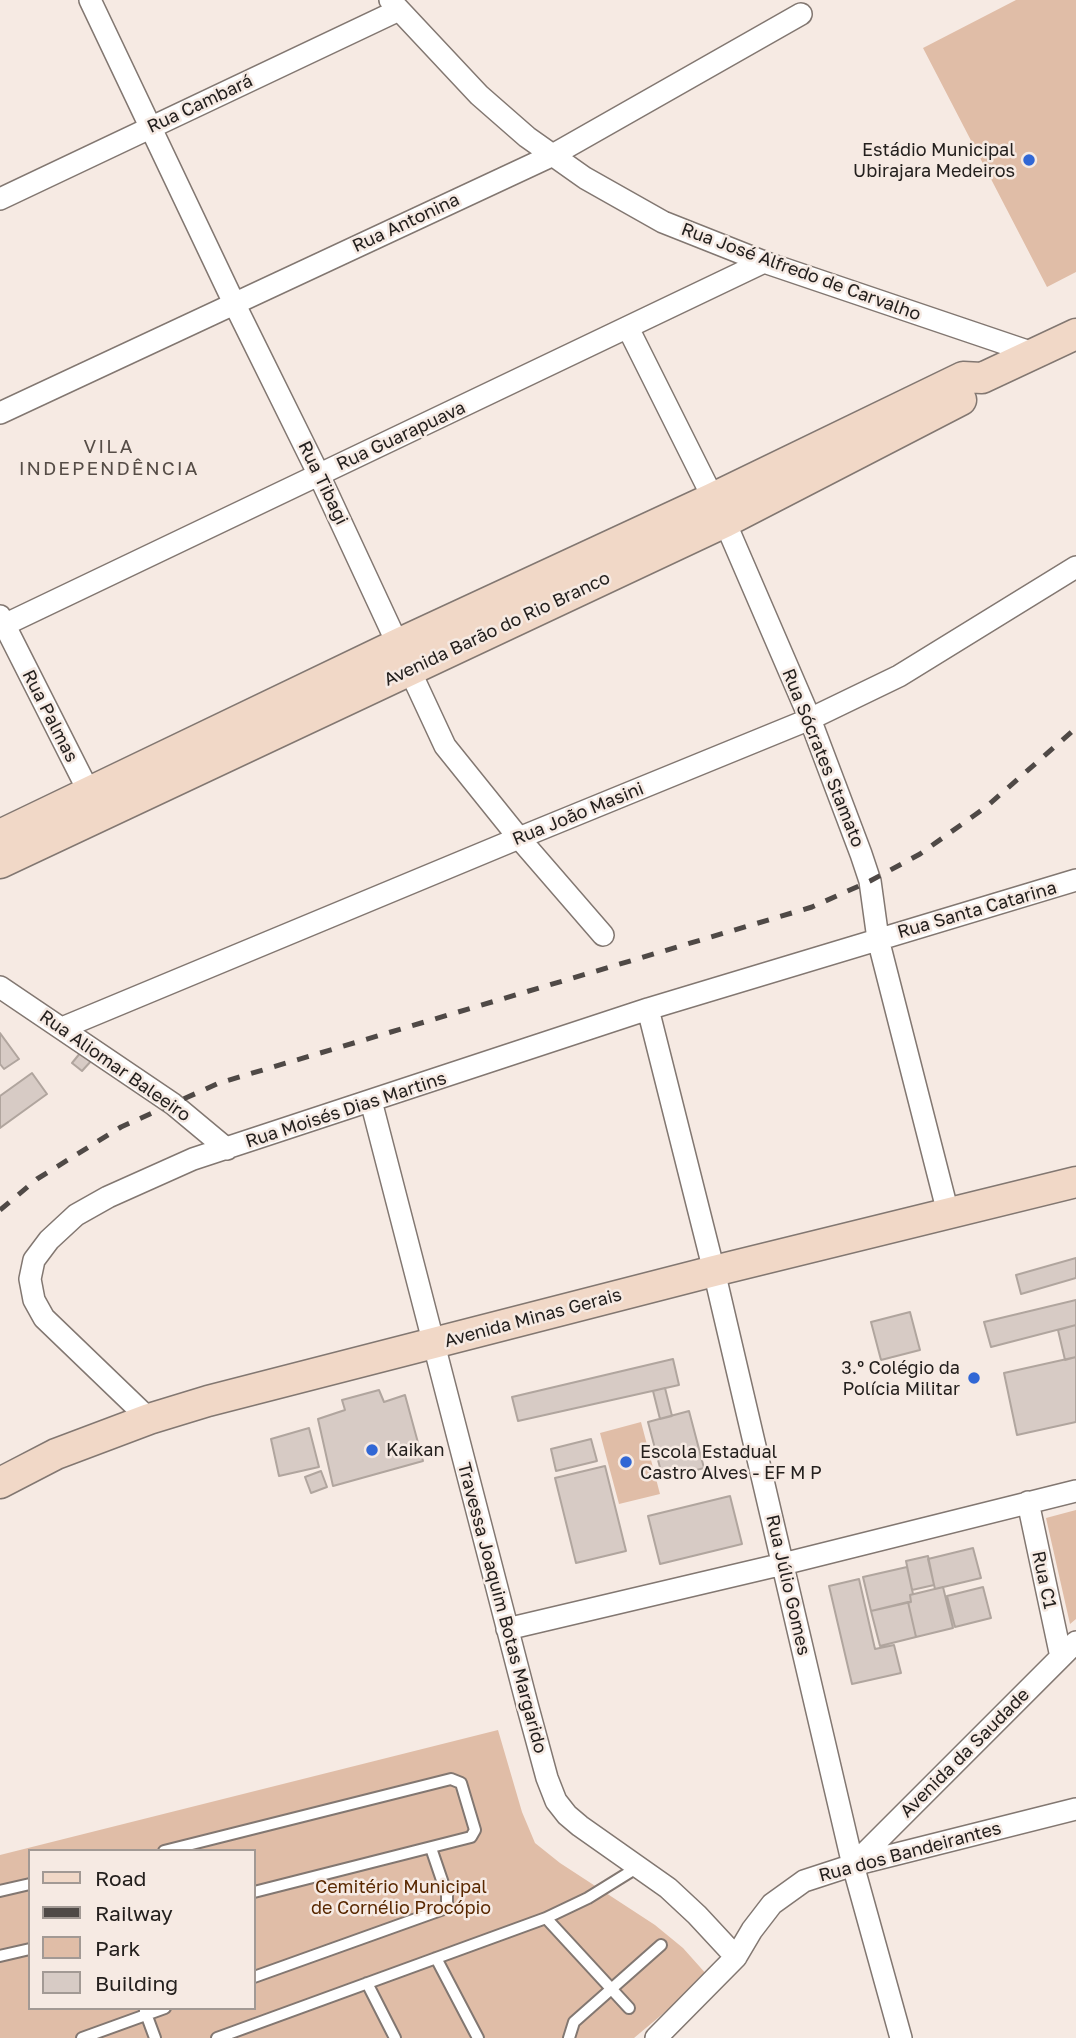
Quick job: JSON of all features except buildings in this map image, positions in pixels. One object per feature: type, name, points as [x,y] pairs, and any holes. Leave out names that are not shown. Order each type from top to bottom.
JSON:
[{"type":"street","name":"Rua Tibagi","points":[[90,0],[319,475],[445,746],[519,838],[603,935]]},
{"type":"street","name":"Rua Cambará","points":[[0,199],[395,5]]},
{"type":"street","name":"Rua José Alfredo de Carvalho","points":[[395,5],[479,94],[551,156],[663,222],[764,262],[1035,354]]},
{"type":"street","name":"Rua Antonina","points":[[0,413],[551,156],[801,13]]},
{"type":"street","name":"Rua Guarapuava","points":[[2,623],[764,262]]},
{"type":"street","name":"Rua Sócrates Stamato","points":[[628,328],[719,510],[810,719],[870,881],[878,939],[948,1213]]},
{"type":"street","name":"Avenida Barão do Rio Branco","points":[[0,863],[95,804],[404,657],[972,394],[982,379],[1076,334]]},
{"type":"street","name":"Rua João Masini","points":[[62,1028],[810,719],[899,676],[1076,567]]},
{"type":"street","name":"Rua Palmas","points":[[2,623],[95,804]]},
{"type":"street","name":"Avenida Barão do Rio Branco","points":[[0,835],[95,804]]},
{"type":"street","name":"Rua Santa Catarina","points":[[878,939],[1076,880]]},
{"type":"street","name":"Rua Moisés Dias Martins","points":[[149,1419],[44,1318],[34,1300],[30,1279],[34,1260],[49,1240],[76,1215],[193,1159],[648,1009],[878,939]]},
{"type":"street","name":"Rua Aliomar Baleeiro","points":[[0,987],[173,1104],[227,1149]]},
{"type":"street","name":"Rua Júlio Gomes","points":[[648,1009],[714,1271],[853,1865],[901,2038]]},
{"type":"street","name":"Travessa Joaquim Botas Margarido","points":[[371,1101],[507,1629],[542,1760],[556,1801],[580,1826],[668,1888],[697,1914],[736,1957]]},
{"type":"street","name":"Avenida Minas Gerais","points":[[0,1483],[56,1454],[149,1419],[221,1398],[714,1271],[1076,1182]]},
{"type":"street","points":[[507,1629],[1076,1491]]},
{"type":"street","name":"Rua C1","points":[[1028,1502],[1061,1657]]},
{"type":"street","name":"Avenida da Saudade","points":[[853,1865],[1076,1642]]},
{"type":"street","name":"Rua dos Bandeirantes","points":[[736,1957],[772,1904],[804,1881],[853,1865],[1076,1810]]},
{"type":"street","points":[[656,2038],[736,1957]]},
{"type":"lane","points":[[196,1847],[451,1779],[461,1783],[475,1830],[471,1837],[256,1892]]},
{"type":"lane","points":[[256,1976],[441,1910],[447,1904],[447,1895],[431,1848]]},
{"type":"lane","points":[[217,2038],[546,1918],[588,1898],[640,1867]]},
{"type":"lane","points":[[0,1891],[28,1884]]},
{"type":"lane","points":[[546,1918],[629,2008]]},
{"type":"lane","points":[[569,2038],[574,2022],[662,1945]]},
{"type":"lane","points":[[0,1956],[28,1949]]},
{"type":"lane","points":[[436,1958],[478,2038]]},
{"type":"lane","points":[[367,1983],[395,2038]]},
{"type":"lane","points":[[82,2038],[145,2012],[155,2038]]},
{"type":"green space","name":"Estádio Municipal Ubirajara Medeiros","points":[[1016,0],[1076,0],[1076,272],[1047,287],[923,48]]},
{"type":"green space","points":[[641,1422],[660,1494],[619,1504],[600,1433]]},
{"type":"green space","points":[[1076,1510],[1076,1619],[1070,1624],[1046,1518]]},
{"type":"green space","name":"Cemitério Municipal de Cornélio Procópio","points":[[498,1730],[522,1812],[535,1843],[560,1863],[655,1925],[683,1948],[708,1976],[634,2038],[0,2038],[0,1855]]},
{"type":"railway","points":[[0,1210],[37,1179],[121,1127],[219,1083],[812,907],[870,881],[920,854],[986,807],[1076,728]]},
{"type":"place","name":"Estádio Municipal Ubirajara Medeiros","points":[[1029,160]]},
{"type":"place","name":"3.º Colégio da Polícia Militar","points":[[974,1378]]},
{"type":"place","name":"Kaikan","points":[[372,1450]]},
{"type":"place","name":"Escola Estadual Castro Alves - EF M P","points":[[626,1462]]},
{"type":"district","name":"VILA INDEPENDÊNCIA","points":[[109,458]]}]
